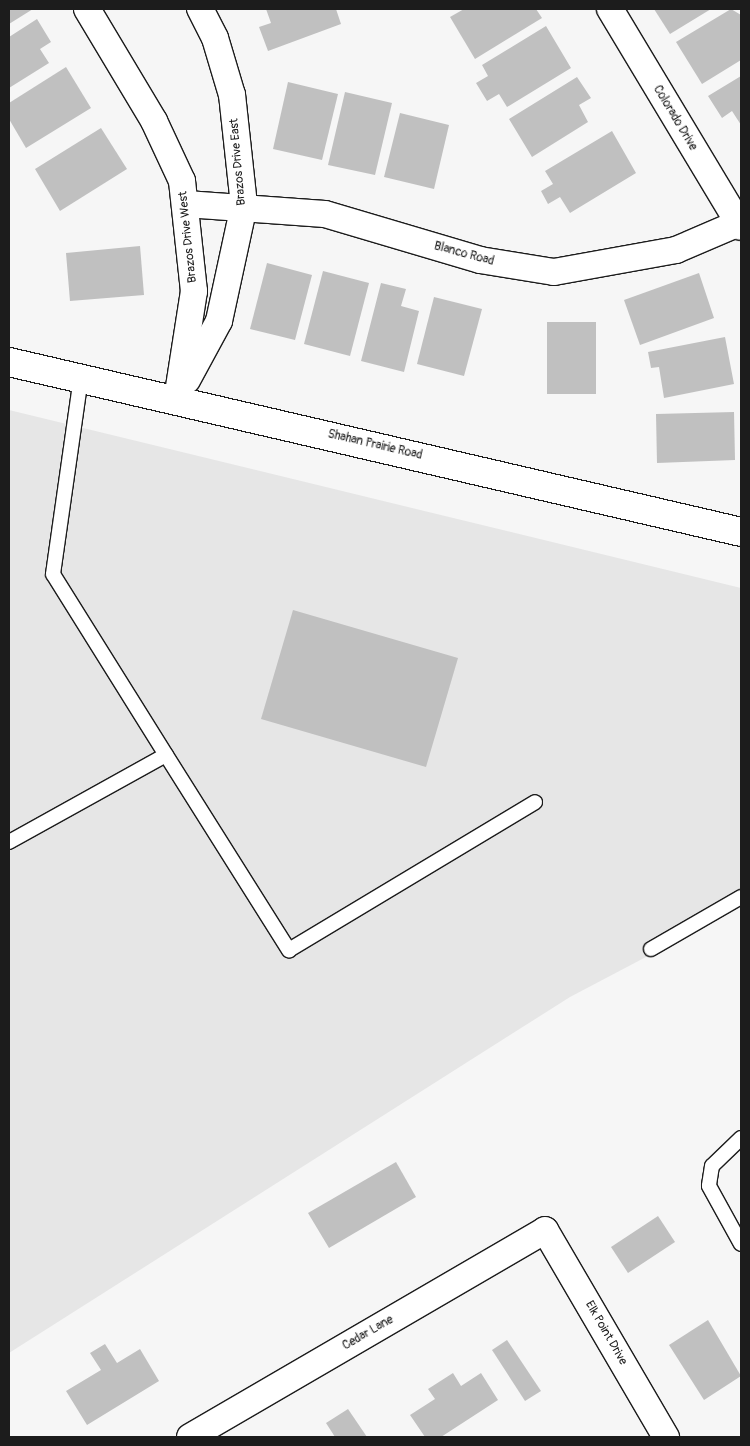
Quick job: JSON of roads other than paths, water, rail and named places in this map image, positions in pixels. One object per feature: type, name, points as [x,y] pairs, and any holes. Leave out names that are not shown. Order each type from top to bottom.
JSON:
[{"type":"street","name":"Brazos Drive West","points":[[87,9],[154,121],[182,181],[194,290],[177,399]]},
{"type":"street","name":"Brazos Drive East","points":[[177,399],[219,321],[244,205],[232,96],[215,38],[200,9]]},
{"type":"street","name":"Colorado Drive","points":[[610,9],[740,225]]},
{"type":"street","name":"Blanco Road","points":[[186,204],[244,205],[326,214],[480,260],[554,272],[676,250],[740,225]]},
{"type":"street","name":"Shahan Prairie Road","points":[[9,362],[177,399],[741,532]]},
{"type":"street","name":"Cedar Lane","points":[[190,1437],[545,1230]]},
{"type":"street","name":"Elk Point Drive","points":[[545,1230],[666,1437]]},
{"type":"lane","points":[[81,377],[53,574],[289,950],[535,802]]},
{"type":"lane","points":[[9,842],[166,756]]},
{"type":"lane","points":[[651,949],[741,897]]},
{"type":"lane","points":[[741,1138],[712,1166],[709,1186],[741,1244]]}]
